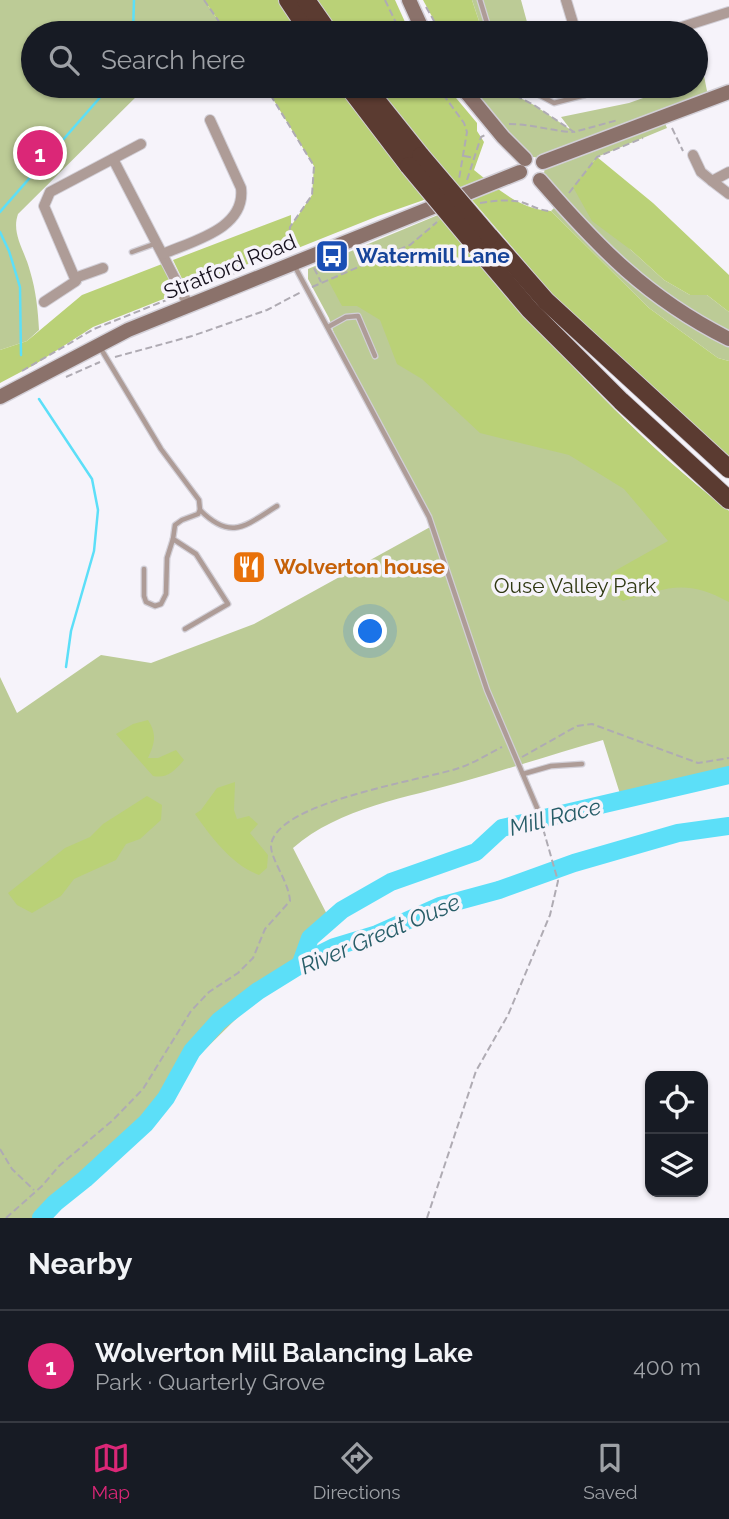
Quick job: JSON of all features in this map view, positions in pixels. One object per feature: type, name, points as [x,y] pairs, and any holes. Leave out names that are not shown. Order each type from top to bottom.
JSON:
[{"type":"highway","points":[[288,0],[302,21]]},
{"type":"highway","points":[[306,0],[321,21]]},
{"type":"highway","points":[[359,98],[482,240],[729,469]]},
{"type":"highway","points":[[373,98],[415,161]]},
{"type":"highway","points":[[482,240],[530,310],[612,392],[729,500]]},
{"type":"street","points":[[409,0],[419,21]]},
{"type":"street","points":[[566,0],[572,21]]},
{"type":"street","points":[[701,21],[729,12]]},
{"type":"street","points":[[543,162],[729,92]]},
{"type":"street","points":[[471,98],[503,136],[528,181],[540,180]]},
{"type":"street","points":[[163,254],[221,229],[236,214],[243,200],[241,188],[210,120]]},
{"type":"street","points":[[44,302],[76,281],[44,206],[50,191],[141,144]]},
{"type":"street","points":[[693,155],[701,172],[729,194]]},
{"type":"street","points":[[522,166],[533,156],[543,162],[545,171],[540,180]]},
{"type":"street","points":[[113,159],[189,306]]},
{"type":"street","name":"Stratford Road","points":[[0,397],[98,344],[189,306],[290,258],[522,166]]},
{"type":"street","points":[[712,181],[729,172]]},
{"type":"street","points":[[540,180],[606,253],[647,290],[690,318],[729,338]]},
{"type":"street","points":[[75,278],[103,268]]},
{"type":"lane","points":[[480,0],[486,21]]},
{"type":"lane","points":[[545,98],[554,103],[573,98]]},
{"type":"lane","points":[[132,252],[157,243]]},
{"type":"lane","points":[[290,258],[429,517],[487,690],[538,810]]},
{"type":"lane","points":[[328,327],[346,317],[358,316],[375,356]]},
{"type":"lane","points":[[98,344],[160,449],[199,500],[200,510],[218,526],[231,528],[247,524],[277,506]]},
{"type":"lane","points":[[144,569],[146,602],[155,606],[161,604],[165,600],[167,558],[175,525],[198,514],[200,510]]},
{"type":"lane","points":[[173,539],[196,554],[228,604],[185,629]]},
{"type":"lane","points":[[523,774],[551,766],[582,764]]},
{"type":"path","points":[[204,0],[219,21]]},
{"type":"path","points":[[385,0],[395,21]]},
{"type":"path","points":[[424,4],[434,21]]},
{"type":"path","points":[[272,98],[314,166],[312,194],[290,227],[290,258]]},
{"type":"path","points":[[445,98],[464,123],[467,132],[459,169],[460,187]]},
{"type":"path","points":[[521,98],[574,132]]},
{"type":"path","points":[[509,124],[530,124],[553,131],[574,132],[621,120]]},
{"type":"path","points":[[671,127],[684,154],[693,155]]},
{"type":"path","points":[[465,185],[481,137],[489,134]]},
{"type":"path","points":[[477,204],[500,200],[523,202],[539,210],[551,211],[597,157],[644,138]]},
{"type":"path","points":[[463,156],[475,158]]},
{"type":"path","points":[[58,381],[107,359],[192,336],[267,310],[307,289],[410,244],[441,219]]},
{"type":"path","points":[[336,257],[341,274]]},
{"type":"path","points":[[516,760],[574,728],[592,724],[698,763],[729,758]]},
{"type":"path","points":[[6,1218],[143,1089],[191,1011],[209,992],[239,973],[253,958],[272,919],[290,901],[289,890],[271,848],[274,836],[292,820],[327,802],[460,768],[510,744]]},
{"type":"path","points":[[427,1218],[476,1071],[513,1004],[550,915],[558,881],[538,810]]},
{"type":"path","points":[[0,1149],[17,1174],[37,1190]]},
{"type":"green space","points":[[0,0],[204,0],[219,21],[21,21],[21,98],[135,98],[18,214],[17,236],[34,286],[39,330],[27,341],[0,350]]},
{"type":"green space","points":[[204,0],[395,0],[405,21],[219,21]]},
{"type":"green space","points":[[423,0],[472,0],[479,21],[434,21]]},
{"type":"green space","points":[[472,0],[521,0],[527,21],[479,21]]},
{"type":"green space","points":[[272,98],[456,98],[477,123],[477,131],[484,142],[474,170],[519,202],[551,211],[649,308],[718,358],[729,361],[729,457],[647,385],[552,294],[461,187],[288,252],[287,248],[187,289],[173,260],[291,215],[291,226],[312,195],[314,166]]},
{"type":"green space","points":[[472,98],[520,98],[571,130],[561,117],[643,98],[704,98],[662,117],[667,128],[597,157],[574,187],[631,250],[664,280],[690,295],[707,295],[729,312],[729,361],[718,358],[649,308],[551,211],[560,202],[543,176],[542,161],[536,157],[527,157]]},
{"type":"green space","points":[[597,157],[653,203],[729,275],[729,312],[707,295],[690,295],[664,280],[631,250],[592,221],[573,187]]},
{"type":"green space","name":"Ouse Valley Park","points":[[438,215],[576,370],[650,444],[729,511],[729,775],[622,800],[603,740],[353,813],[312,834],[293,848],[334,928],[313,943],[170,1084],[51,1218],[0,1218],[0,677],[17,713],[101,655],[151,663],[254,624],[432,526],[339,349],[329,318],[308,279],[308,269]]},
{"type":"green space","points":[[441,219],[543,335],[614,409],[689,479],[729,511],[729,602],[688,588],[664,589],[623,601],[610,592],[611,573],[668,541],[624,489],[569,455],[480,433],[422,379],[397,364],[380,320],[357,306],[342,306],[328,280],[410,245]]},
{"type":"green space","points":[[162,264],[176,294],[93,327],[34,365],[0,383],[0,350],[27,341],[82,295]]},
{"type":"green space","points":[[148,720],[154,739],[148,758],[158,758],[176,750],[184,760],[167,775],[153,776],[116,734],[133,724]]},
{"type":"green space","points":[[235,782],[234,810],[237,819],[249,816],[258,824],[250,833],[268,855],[267,868],[259,875],[231,857],[195,814],[217,788]]},
{"type":"green space","points":[[147,796],[162,805],[161,820],[140,839],[126,844],[116,860],[74,879],[61,896],[32,913],[17,905],[8,893],[65,848],[90,837],[103,824]]},
{"type":"waterway","points":[[133,21],[134,0]]},
{"type":"waterway","points":[[0,212],[100,98]]},
{"type":"waterway","points":[[0,232],[20,287],[21,355]]},
{"type":"waterway","points":[[39,399],[92,479],[98,510],[94,551],[71,631],[66,667]]},
{"type":"waterway","name":"Mill Race","points":[[301,963],[310,938],[342,910],[391,882],[476,852],[502,828],[729,775]]},
{"type":"waterway","name":"River Great Ouse","points":[[41,1218],[146,1123],[166,1098],[192,1051],[219,1021],[258,991],[308,960],[334,947],[377,934],[440,906],[499,890],[574,863],[678,833],[729,826]]},
{"type":"place","name":"Wolverton Mill Balancing Lake","points":[[40,153]]},
{"type":"place","name":"Watermill Lane","points":[[332,256]]},
{"type":"place","name":"Wolverton house","points":[[249,567]]}]
